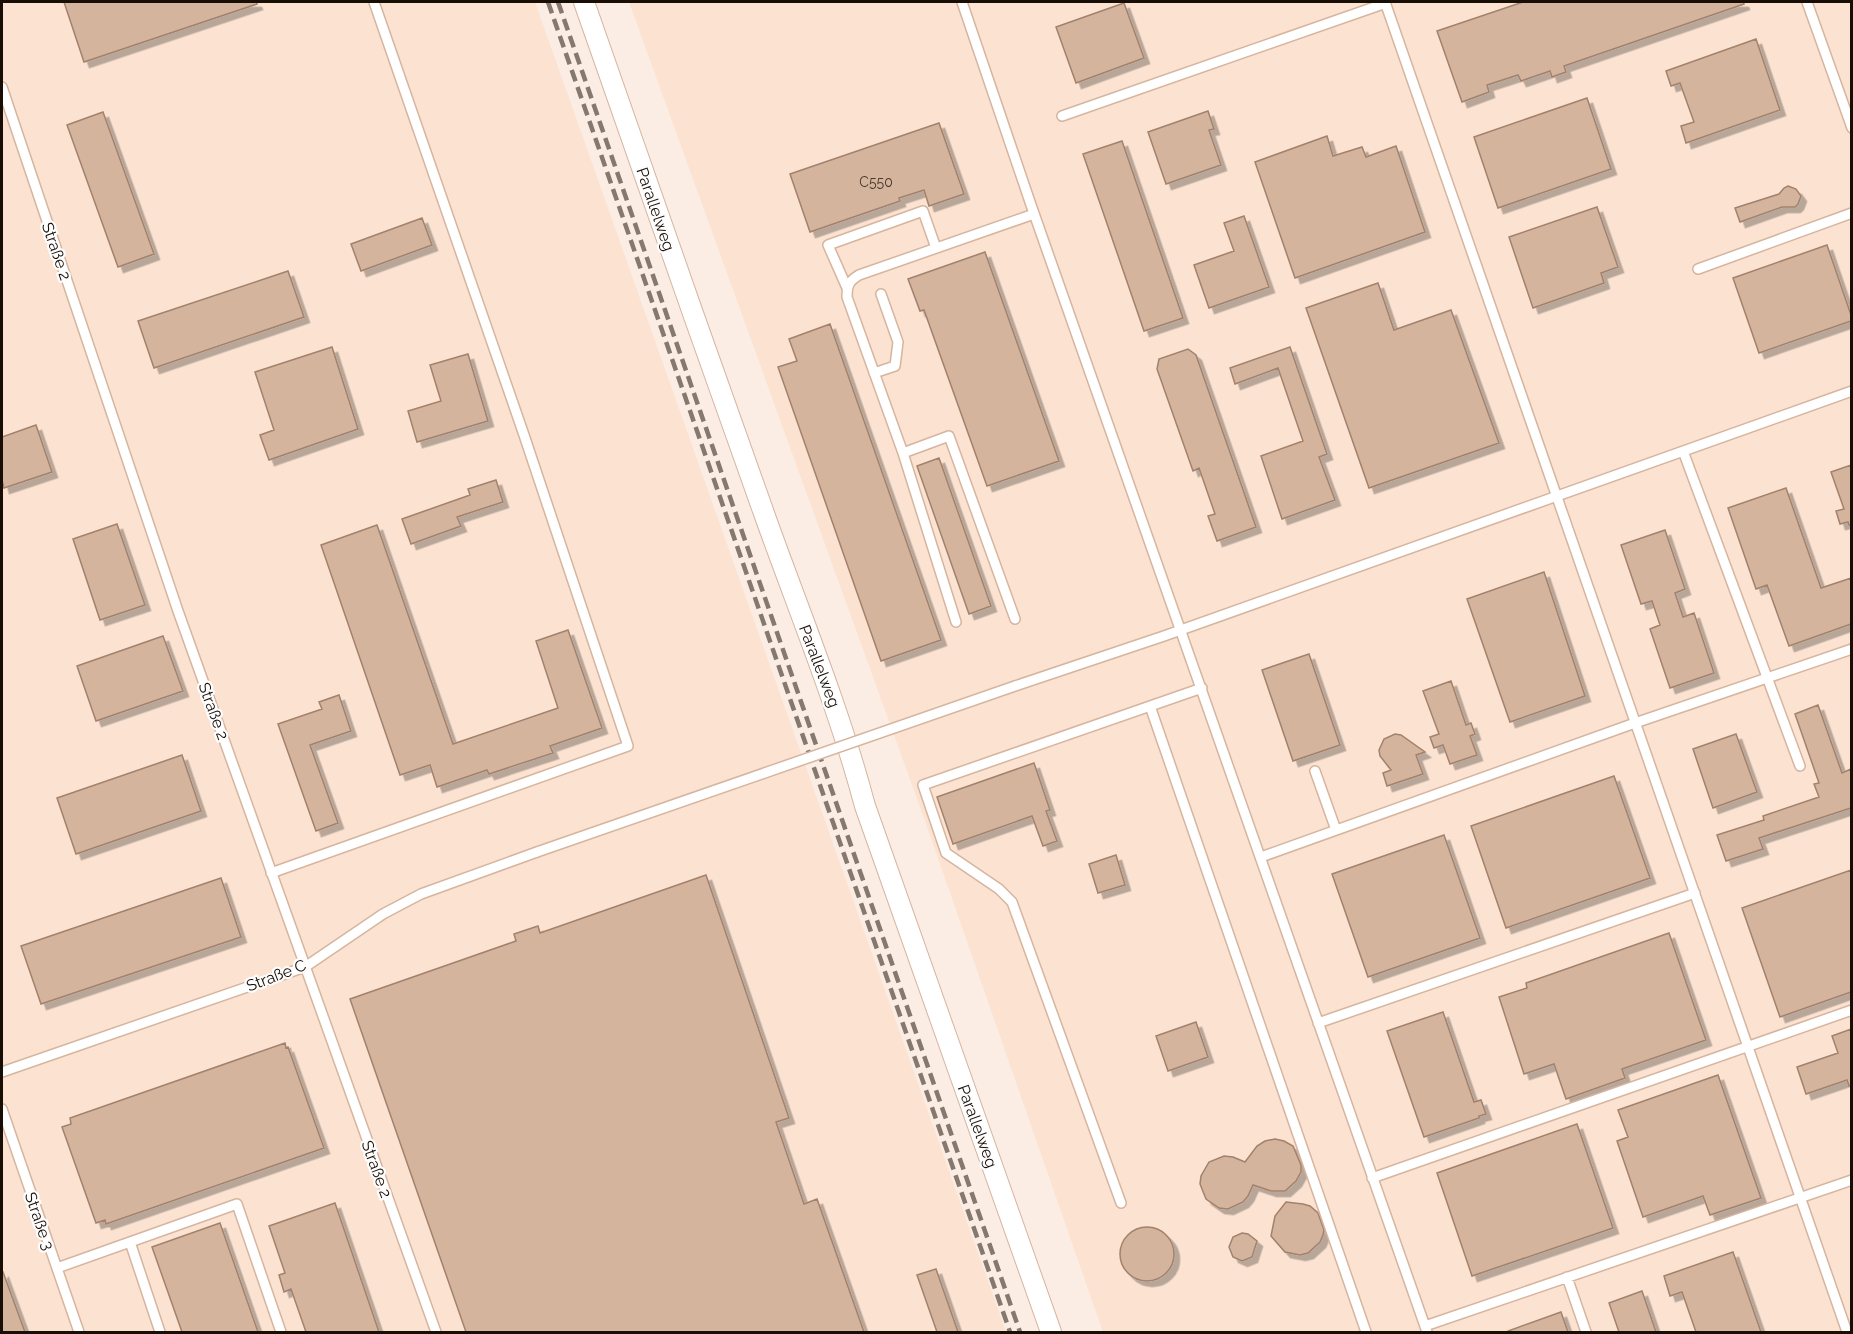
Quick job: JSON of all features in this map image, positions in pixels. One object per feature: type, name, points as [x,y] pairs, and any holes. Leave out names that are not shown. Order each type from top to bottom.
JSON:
[{"type":"street","name":"Parallelweg","points":[[584,2],[772,536],[837,712],[865,806],[1051,1332]]},
{"type":"lane","points":[[271,873],[628,746],[521,424],[374,2]]},
{"type":"lane","points":[[962,2],[1034,214],[1426,1329],[1567,1277],[1851,1180]]},
{"type":"lane","points":[[1062,116],[1385,2],[1846,1332]]},
{"type":"lane","points":[[1807,2],[1851,128]]},
{"type":"lane","name":"Straße 2","points":[[2,87],[174,600],[436,1332]]},
{"type":"lane","points":[[847,288],[828,245],[923,211],[936,248]]},
{"type":"lane","points":[[1698,269],[1851,213]]},
{"type":"lane","points":[[956,622],[903,453],[847,297],[847,288],[849,281],[859,275],[1034,214]]},
{"type":"lane","points":[[874,373],[895,366],[898,342],[881,294]]},
{"type":"lane","name":"Straße C","points":[[2,1072],[305,967],[383,914],[421,894],[1181,630],[1851,391]]},
{"type":"lane","points":[[903,453],[949,436],[1015,619]]},
{"type":"lane","points":[[1683,451],[1800,766]]},
{"type":"lane","points":[[1261,857],[1635,723],[1851,649]]},
{"type":"lane","points":[[1121,1203],[1012,902],[999,890],[946,854],[922,785],[1202,688]]},
{"type":"lane","points":[[1150,706],[1366,1332]]},
{"type":"lane","points":[[1315,771],[1336,830]]},
{"type":"lane","points":[[1318,1023],[1695,893]]},
{"type":"lane","points":[[1372,1178],[1851,1010]]},
{"type":"lane","name":"Straße 3","points":[[2,1109],[79,1332]]},
{"type":"lane","points":[[57,1268],[237,1204],[281,1332]]},
{"type":"lane","points":[[129,1242],[160,1332]]},
{"type":"lane","points":[[1567,1277],[1586,1332]]},
{"type":"shaded area","points":[[2,2],[535,2],[1006,1332],[2,1332]]},
{"type":"shaded area","points":[[629,2],[1851,2],[1851,1332],[1103,1332],[924,818]]},
{"type":"building","points":[[64,2],[256,2],[257,4],[84,62]]},
{"type":"building","points":[[1523,2],[1743,2],[1744,4],[1564,66],[1566,72],[1552,77],[1550,71],[1521,81],[1518,75],[1487,85],[1489,92],[1462,102],[1437,31]]},
{"type":"building","points":[[1124,3],[1144,58],[1076,83],[1056,27]]},
{"type":"building","points":[[1756,39],[1780,110],[1686,143],[1681,126],[1694,122],[1680,83],[1671,86],[1666,71]]},
{"type":"building","points":[[1587,98],[1611,169],[1498,208],[1474,137]]},
{"type":"building","points":[[1208,111],[1214,129],[1209,130],[1221,165],[1166,184],[1148,132]]},
{"type":"building","points":[[103,112],[154,254],[118,267],[67,125]]},
{"type":"building","points":[[939,123],[964,194],[929,206],[924,190],[899,198],[900,201],[810,232],[790,174]]},
{"type":"building","points":[[1327,136],[1333,156],[1362,147],[1366,157],[1396,146],[1425,232],[1295,278],[1255,162]]},
{"type":"building","points":[[1122,141],[1183,318],[1144,331],[1083,154]]},
{"type":"building","points":[[1788,186],[1796,189],[1801,196],[1795,207],[1782,207],[1740,222],[1735,208],[1779,194]]},
{"type":"building","points":[[1597,207],[1618,267],[1601,273],[1604,283],[1533,308],[1509,237]]},
{"type":"building","points":[[1244,216],[1269,287],[1209,308],[1194,265],[1234,251],[1224,223]]},
{"type":"building","points":[[422,218],[432,245],[361,271],[351,244]]},
{"type":"building","points":[[1827,245],[1851,315],[1851,321],[1759,353],[1733,278]]},
{"type":"building","points":[[985,252],[1059,461],[987,486],[924,310],[920,311],[908,279]]},
{"type":"building","points":[[288,271],[304,317],[154,368],[138,321]]},
{"type":"building","points":[[1378,283],[1394,330],[1451,310],[1499,443],[1369,488],[1306,308]]},
{"type":"building","points":[[830,324],[941,640],[881,661],[778,367],[797,361],[789,339]]},
{"type":"building","points":[[332,347],[358,429],[269,460],[260,435],[274,430],[255,372]]},
{"type":"building","points":[[1290,347],[1327,454],[1319,457],[1335,500],[1282,519],[1261,456],[1303,441],[1278,368],[1235,384],[1230,368]]},
{"type":"building","points":[[1188,349],[1196,355],[1256,527],[1217,541],[1208,516],[1215,514],[1199,468],[1193,471],[1157,369],[1159,359]]},
{"type":"building","points":[[468,354],[488,421],[417,442],[408,411],[441,401],[430,365]]},
{"type":"building","points":[[36,425],[52,472],[4,488],[2,437]]},
{"type":"building","points":[[939,458],[991,606],[969,614],[917,466]]},
{"type":"building","points":[[1851,465],[1851,525],[1849,525],[1848,522],[1840,524],[1836,511],[1844,509],[1831,472]]},
{"type":"building","points":[[496,480],[503,502],[457,517],[461,526],[411,544],[402,519],[470,495],[468,489]]},
{"type":"building","points":[[1786,488],[1821,588],[1851,578],[1851,624],[1789,646],[1767,585],[1756,589],[1728,508]]},
{"type":"building","points":[[117,524],[145,605],[100,620],[73,539]]},
{"type":"building","points":[[377,525],[453,744],[558,708],[536,641],[568,630],[602,728],[550,746],[553,753],[489,774],[487,770],[437,787],[430,765],[400,775],[321,545]]},
{"type":"building","points":[[1665,530],[1685,589],[1675,593],[1683,617],[1694,613],[1714,673],[1670,688],[1650,629],[1660,625],[1652,601],[1641,604],[1621,545]]},
{"type":"building","points":[[1544,572],[1585,696],[1510,722],[1467,599]]},
{"type":"building","points":[[163,636],[183,691],[96,721],[77,666]]},
{"type":"building","points":[[1309,654],[1340,745],[1293,761],[1262,670]]},
{"type":"building","points":[[1451,681],[1466,725],[1471,723],[1475,734],[1470,736],[1477,755],[1450,764],[1443,745],[1434,748],[1430,737],[1439,734],[1423,691]]},
{"type":"building","points":[[339,695],[351,731],[310,745],[338,823],[316,831],[278,724],[322,709],[319,702]]},
{"type":"building","points":[[1818,705],[1842,773],[1851,769],[1851,808],[1759,838],[1763,849],[1726,861],[1717,835],[1764,820],[1763,816],[1819,797],[1814,784],[1819,783],[1795,714]]},
{"type":"building","points":[[1395,734],[1401,735],[1425,752],[1416,755],[1423,774],[1387,786],[1383,773],[1391,770],[1380,756],[1379,750],[1384,739]]},
{"type":"building","points":[[1736,734],[1757,792],[1713,808],[1693,749]]},
{"type":"building","points":[[182,755],[201,811],[76,854],[57,798]]},
{"type":"building","points":[[1034,763],[1050,810],[1046,811],[1057,841],[1043,846],[1032,816],[953,844],[937,797]]},
{"type":"building","points":[[1614,776],[1650,878],[1506,928],[1471,826]]},
{"type":"building","points":[[1444,835],[1480,938],[1368,977],[1332,874]]},
{"type":"building","points":[[1116,855],[1125,885],[1098,893],[1089,864]]},
{"type":"building","points":[[1851,870],[1851,992],[1780,1017],[1742,908]]},
{"type":"building","points":[[706,875],[789,1118],[776,1122],[804,1204],[817,1199],[864,1332],[466,1332],[350,999],[516,941],[514,934],[538,926],[540,933]]},
{"type":"building","points":[[221,878],[241,937],[41,1004],[21,946]]},
{"type":"building","points":[[1669,933],[1706,1040],[1622,1069],[1625,1078],[1566,1099],[1554,1064],[1524,1074],[1499,997],[1527,988],[1526,983]]},
{"type":"building","points":[[1443,1012],[1474,1102],[1481,1100],[1486,1114],[1424,1137],[1387,1031]]},
{"type":"building","points":[[1196,1022],[1208,1057],[1168,1071],[1156,1036]]},
{"type":"building","points":[[1851,1029],[1851,1086],[1847,1080],[1806,1094],[1797,1067],[1838,1053],[1832,1036]]},
{"type":"building","points":[[285,1043],[324,1148],[106,1224],[105,1220],[96,1223],[62,1127],[71,1124],[70,1118]]},
{"type":"building","points":[[1718,1075],[1761,1198],[1710,1215],[1703,1196],[1643,1217],[1617,1141],[1628,1137],[1618,1110]]},
{"type":"building","points":[[1577,1124],[1613,1228],[1472,1276],[1437,1173]]},
{"type":"building","points":[[1275,1139],[1293,1146],[1301,1165],[1301,1172],[1296,1181],[1285,1191],[1271,1191],[1253,1185],[1243,1202],[1228,1209],[1219,1208],[1206,1199],[1200,1184],[1201,1176],[1209,1162],[1224,1156],[1245,1162],[1257,1146]]},
{"type":"building","points":[[1286,1202],[1310,1206],[1318,1213],[1324,1230],[1323,1235],[1320,1242],[1308,1253],[1300,1255],[1285,1252],[1271,1236],[1275,1216]]},
{"type":"building","points":[[335,1203],[379,1332],[306,1332],[291,1289],[284,1292],[279,1275],[285,1273],[269,1226]]},
{"type":"building","points":[[220,1223],[258,1332],[182,1332],[152,1247]]},
{"type":"building","points":[[1142,1227],[1152,1227],[1162,1231],[1170,1239],[1174,1254],[1170,1269],[1162,1277],[1152,1281],[1142,1281],[1132,1277],[1124,1269],[1120,1259],[1120,1249],[1124,1239],[1132,1231]]},
{"type":"building","points":[[1242,1233],[1248,1234],[1257,1241],[1252,1257],[1242,1261],[1233,1257],[1229,1247],[1233,1237]]},
{"type":"building","points":[[1733,1252],[1761,1332],[1696,1332],[1682,1292],[1670,1296],[1664,1276]]},
{"type":"building","points":[[936,1269],[958,1332],[937,1332],[917,1275]]},
{"type":"building","points":[[3,1272],[25,1332],[2,1332]]},
{"type":"building","points":[[1642,1291],[1656,1332],[1619,1332],[1609,1303]]},
{"type":"building","points":[[1561,1312],[1568,1332],[1508,1332],[1508,1331]]},
{"type":"railway","points":[[548,2],[1010,1332]]},
{"type":"railway","points":[[558,2],[1020,1332]]}]
